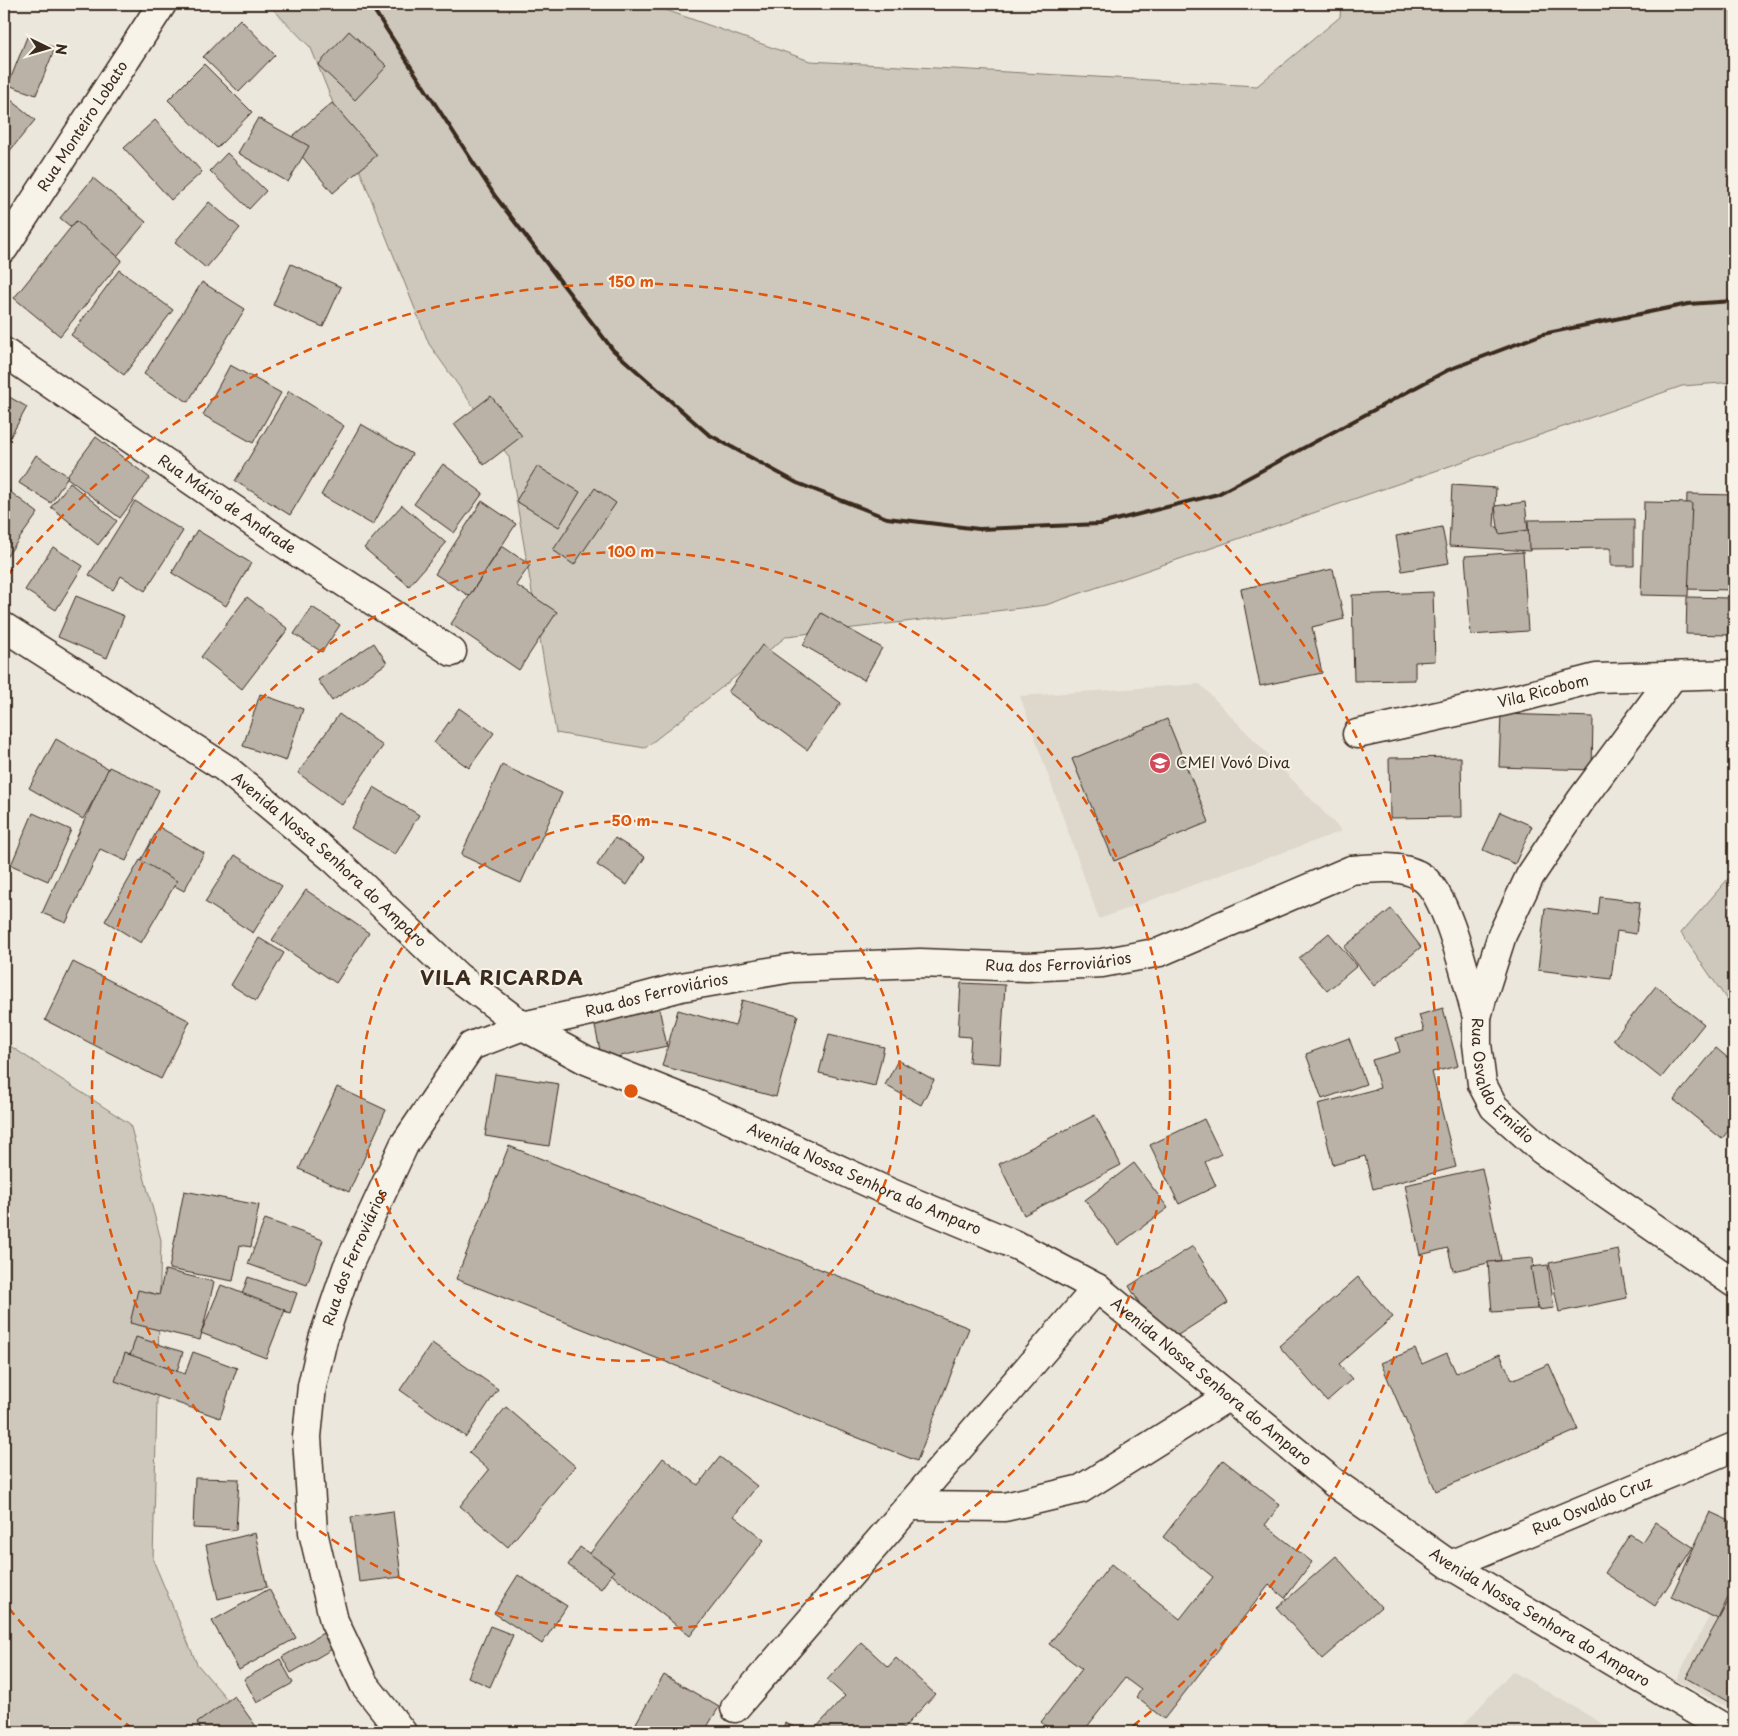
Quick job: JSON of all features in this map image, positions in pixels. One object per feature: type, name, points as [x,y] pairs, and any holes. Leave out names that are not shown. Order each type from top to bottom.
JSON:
[{"type":"street","name":"Rua Monteiro Lobato","points":[[4,248],[162,4]]},
{"type":"street","name":"Rua Mário de Andrade","points":[[4,352],[280,541],[452,652]]},
{"type":"street","name":"Avenida Nossa Senhora do Amparo","points":[[4,627],[225,768],[335,860],[458,977],[523,1026],[586,1060],[694,1103],[891,1193],[1018,1246],[1097,1288],[1333,1482],[1450,1565],[1731,1732]]},
{"type":"street","name":"Vila Ricobom","points":[[1357,734],[1519,698],[1596,678],[1734,674]]},
{"type":"street","name":"Rua Osvaldo Emidio","points":[[1672,676],[1581,800],[1530,876],[1502,935],[1476,1017],[1477,1044],[1482,1084],[1494,1107],[1542,1150],[1734,1283]]},
{"type":"street","name":"Rua dos Ferroviários","points":[[402,1732],[364,1684],[334,1621],[313,1532],[308,1437],[312,1386],[323,1339],[347,1268],[404,1145],[471,1046],[523,1026],[595,1010],[682,987],[792,968],[920,963],[1027,967],[1102,963],[1160,952],[1352,870],[1380,868],[1405,871],[1423,877],[1438,896],[1476,1017]]},
{"type":"street","points":[[735,1708],[1097,1288]]},
{"type":"street","points":[[909,1506],[1005,1506],[1081,1489],[1229,1396]]},
{"type":"street","name":"Rua Osvaldo Cruz","points":[[1450,1565],[1734,1447]]},
{"type":"shaded area","points":[[268,4],[649,4],[810,61],[1257,86],[1340,17],[1341,4],[1734,4],[1734,382],[1682,386],[1046,605],[787,636],[645,748],[556,733],[509,457],[429,344],[311,48]]},
{"type":"shaded area","name":"CMEI Vovó Diva","points":[[1200,684],[1342,831],[1099,919],[1020,696]]},
{"type":"shaded area","points":[[1734,872],[1734,1010],[1681,933]]},
{"type":"shaded area","points":[[4,1042],[130,1124],[161,1240],[153,1560],[197,1664],[255,1732],[4,1732]]},
{"type":"shaded area","points":[[1734,1569],[1734,1711],[1676,1680]]},
{"type":"shaded area","points":[[1512,1671],[1617,1732],[1457,1732]]},
{"type":"building","points":[[240,19],[275,55],[239,92],[203,57]]},
{"type":"building","points":[[349,31],[387,66],[355,100],[318,65]]},
{"type":"building","points":[[27,37],[55,48],[36,95],[8,85]]},
{"type":"building","points":[[204,64],[252,112],[217,148],[168,100]]},
{"type":"building","points":[[4,94],[35,120],[4,158]]},
{"type":"building","points":[[332,103],[377,155],[333,193],[288,140]]},
{"type":"building","points":[[258,118],[309,146],[288,182],[238,153]]},
{"type":"building","points":[[155,120],[202,172],[171,200],[124,148]]},
{"type":"building","points":[[227,153],[266,191],[249,209],[210,171]]},
{"type":"building","points":[[93,178],[146,222],[113,261],[60,218]]},
{"type":"building","points":[[209,202],[240,228],[206,268],[175,242]]},
{"type":"building","points":[[76,221],[122,260],[60,336],[14,298]]},
{"type":"building","points":[[291,264],[341,287],[323,327],[273,305]]},
{"type":"building","points":[[119,270],[173,310],[124,375],[71,335]]},
{"type":"building","points":[[202,282],[245,309],[188,402],[144,374]]},
{"type":"building","points":[[230,365],[281,393],[253,443],[203,415]]},
{"type":"building","points":[[289,391],[344,426],[290,515],[235,481]]},
{"type":"building","points":[[4,394],[27,407],[4,448]]},
{"type":"building","points":[[491,396],[522,436],[484,465],[454,424]]},
{"type":"building","points":[[361,424],[412,454],[373,525],[321,495]]},
{"type":"building","points":[[96,437],[150,478],[120,518],[66,477]]},
{"type":"building","points":[[36,455],[68,476],[51,503],[19,483]]},
{"type":"building","points":[[443,464],[483,493],[454,533],[414,504]]},
{"type":"building","points":[[537,466],[580,492],[559,527],[516,501]]},
{"type":"building","points":[[70,483],[117,521],[98,545],[51,507]]},
{"type":"building","points":[[1452,485],[1496,488],[1494,527],[1531,529],[1530,551],[1449,546]]},
{"type":"building","points":[[4,487],[38,513],[4,560]]},
{"type":"building","points":[[595,488],[616,503],[574,565],[553,550]]},
{"type":"building","points":[[1687,494],[1734,495],[1734,590],[1684,589]]},
{"type":"building","points":[[135,501],[183,531],[145,591],[121,576],[113,590],[89,575]]},
{"type":"building","points":[[482,501],[516,524],[469,596],[435,574]]},
{"type":"building","points":[[1525,502],[1528,530],[1499,534],[1495,506]]},
{"type":"building","points":[[1644,502],[1692,503],[1688,596],[1641,595]]},
{"type":"building","points":[[402,505],[446,543],[409,586],[364,548]]},
{"type":"building","points":[[1634,519],[1634,566],[1611,566],[1611,548],[1529,549],[1528,520]]},
{"type":"building","points":[[1442,527],[1449,563],[1402,571],[1396,536]]},
{"type":"building","points":[[197,530],[251,563],[226,606],[172,573]]},
{"type":"building","points":[[502,546],[530,565],[516,585],[557,612],[519,670],[451,624]]},
{"type":"building","points":[[53,547],[83,566],[56,610],[25,590]]},
{"type":"building","points":[[1523,552],[1528,631],[1471,635],[1465,556]]},
{"type":"building","points":[[1333,569],[1344,619],[1312,627],[1322,673],[1260,686],[1241,589]]},
{"type":"building","points":[[1433,592],[1435,661],[1415,662],[1415,680],[1354,681],[1352,595]]},
{"type":"building","points":[[76,596],[124,616],[107,658],[58,637]]},
{"type":"building","points":[[247,597],[288,629],[242,689],[201,657]]},
{"type":"building","points":[[1687,597],[1729,598],[1728,635],[1686,634]]},
{"type":"building","points":[[312,607],[340,625],[322,652],[294,634]]},
{"type":"building","points":[[821,613],[882,648],[864,680],[803,645]]},
{"type":"building","points":[[374,643],[387,663],[332,701],[318,680]]},
{"type":"building","points":[[762,645],[841,703],[807,750],[728,692]]},
{"type":"building","points":[[260,694],[303,709],[286,761],[243,746]]},
{"type":"building","points":[[459,708],[494,733],[469,768],[434,743]]},
{"type":"building","points":[[339,714],[383,746],[342,805],[298,773]]},
{"type":"building","points":[[1501,714],[1593,717],[1592,770],[1499,767]]},
{"type":"building","points":[[1167,719],[1209,822],[1114,861],[1072,759]]},
{"type":"building","points":[[4,730],[10,732],[4,753]]},
{"type":"building","points":[[56,739],[110,770],[83,819],[29,788]]},
{"type":"building","points":[[1461,757],[1462,817],[1390,818],[1389,758]]},
{"type":"building","points":[[502,765],[562,793],[521,883],[461,855]]},
{"type":"building","points":[[109,767],[159,790],[126,861],[100,849],[66,923],[42,913]]},
{"type":"building","points":[[374,787],[419,815],[395,855],[351,828]]},
{"type":"building","points":[[1500,812],[1532,826],[1515,864],[1483,850]]},
{"type":"building","points":[[33,813],[71,830],[48,881],[11,865]]},
{"type":"building","points":[[159,827],[204,853],[184,891],[138,866]]},
{"type":"building","points":[[615,838],[645,857],[627,885],[597,865]]},
{"type":"building","points":[[235,855],[282,886],[253,933],[205,902]]},
{"type":"building","points":[[140,860],[177,881],[141,943],[105,921]]},
{"type":"building","points":[[306,890],[369,933],[336,983],[272,940]]},
{"type":"building","points":[[1600,897],[1640,902],[1636,934],[1617,931],[1611,979],[1538,970],[1545,908],[1598,915]]},
{"type":"building","points":[[1391,909],[1421,947],[1374,986],[1344,947]]},
{"type":"building","points":[[1329,933],[1357,966],[1327,991],[1299,958]]},
{"type":"building","points":[[259,938],[284,953],[256,1001],[231,985]]},
{"type":"building","points":[[73,962],[190,1021],[161,1079],[45,1020]]},
{"type":"building","points":[[961,983],[1005,985],[1000,1064],[969,1062],[971,1037],[958,1036]]},
{"type":"building","points":[[1656,986],[1704,1024],[1661,1078],[1613,1040]]},
{"type":"building","points":[[742,1000],[798,1015],[776,1097],[662,1066],[678,1010],[735,1026]]},
{"type":"building","points":[[658,1003],[667,1046],[602,1060],[593,1017]]},
{"type":"building","points":[[1443,1008],[1458,1066],[1432,1072],[1456,1167],[1373,1189],[1365,1156],[1333,1165],[1318,1104],[1380,1088],[1372,1060],[1400,1052],[1396,1038],[1424,1031],[1419,1015]]},
{"type":"building","points":[[829,1034],[884,1047],[875,1086],[819,1073]]},
{"type":"building","points":[[1349,1038],[1366,1084],[1322,1099],[1306,1054]]},
{"type":"building","points":[[1716,1048],[1734,1063],[1734,1123],[1722,1139],[1674,1100]]},
{"type":"building","points":[[898,1060],[934,1080],[921,1105],[885,1085]]},
{"type":"building","points":[[495,1074],[559,1084],[549,1146],[485,1136]]},
{"type":"building","points":[[337,1087],[386,1110],[349,1192],[299,1169]]},
{"type":"building","points":[[1095,1115],[1121,1165],[1024,1215],[999,1164]]},
{"type":"building","points":[[1204,1119],[1221,1154],[1205,1162],[1216,1186],[1179,1204],[1150,1145]]},
{"type":"building","points":[[509,1146],[969,1328],[917,1461],[456,1279]]},
{"type":"building","points":[[1134,1163],[1168,1208],[1118,1245],[1085,1200]]},
{"type":"building","points":[[1482,1168],[1501,1260],[1453,1271],[1448,1248],[1420,1255],[1405,1185]]},
{"type":"building","points":[[184,1191],[259,1205],[251,1247],[240,1245],[233,1281],[169,1269]]},
{"type":"building","points":[[265,1219],[323,1240],[307,1285],[248,1264]]},
{"type":"building","points":[[1193,1246],[1228,1303],[1164,1344],[1129,1286]]},
{"type":"building","points":[[1618,1249],[1627,1298],[1559,1312],[1549,1263]]},
{"type":"building","points":[[1533,1258],[1537,1309],[1492,1312],[1488,1262]]},
{"type":"building","points":[[1548,1265],[1554,1308],[1538,1310],[1531,1267]]},
{"type":"building","points":[[165,1270],[214,1282],[200,1340],[130,1323],[138,1290],[159,1295]]},
{"type":"building","points":[[248,1277],[297,1293],[290,1313],[241,1297]]},
{"type":"building","points":[[1358,1277],[1393,1317],[1339,1364],[1352,1379],[1327,1401],[1279,1346]]},
{"type":"building","points":[[221,1285],[285,1310],[266,1358],[201,1333]]},
{"type":"building","points":[[136,1337],[183,1352],[177,1371],[130,1356]]},
{"type":"building","points":[[432,1343],[498,1389],[466,1437],[400,1390]]},
{"type":"building","points":[[1415,1349],[1422,1364],[1447,1353],[1456,1373],[1500,1354],[1512,1380],[1549,1364],[1578,1430],[1436,1491],[1381,1363]]},
{"type":"building","points":[[193,1352],[237,1368],[220,1418],[115,1381],[125,1353],[185,1374]]},
{"type":"building","points":[[506,1407],[575,1466],[508,1547],[460,1506],[489,1470],[469,1453]]},
{"type":"building","points":[[720,1457],[757,1486],[734,1516],[764,1540],[690,1636],[588,1556],[663,1458],[698,1485]]},
{"type":"building","points":[[1223,1460],[1280,1505],[1265,1525],[1312,1562],[1285,1598],[1269,1585],[1164,1719],[1136,1697],[1141,1690],[1125,1678],[1083,1732],[1053,1732],[1041,1722],[1082,1669],[1049,1644],[1111,1564],[1180,1619],[1213,1577],[1163,1537]]},
{"type":"building","points":[[195,1478],[239,1479],[236,1530],[193,1528]]},
{"type":"building","points":[[393,1511],[401,1577],[359,1582],[351,1517]]},
{"type":"building","points":[[1710,1512],[1734,1523],[1734,1585],[1718,1619],[1671,1597]]},
{"type":"building","points":[[1655,1522],[1693,1547],[1655,1606],[1605,1573],[1630,1534],[1642,1542]]},
{"type":"building","points":[[255,1533],[267,1587],[218,1599],[206,1545]]},
{"type":"building","points":[[580,1547],[614,1571],[601,1589],[568,1565]]},
{"type":"building","points":[[1336,1556],[1381,1607],[1322,1659],[1277,1608]]},
{"type":"building","points":[[518,1575],[567,1606],[542,1644],[494,1613]]},
{"type":"building","points":[[269,1589],[296,1638],[239,1670],[212,1621]]},
{"type":"building","points":[[1734,1591],[1734,1705],[1686,1678]]},
{"type":"building","points":[[490,1626],[513,1635],[490,1687],[468,1677]]},
{"type":"building","points":[[330,1629],[339,1645],[291,1673],[282,1657]]},
{"type":"building","points":[[861,1642],[888,1667],[896,1658],[935,1694],[900,1732],[813,1731],[845,1696],[827,1680]]},
{"type":"building","points":[[280,1659],[293,1683],[257,1703],[244,1679]]},
{"type":"building","points":[[664,1675],[719,1707],[704,1732],[651,1732],[636,1723]]},
{"type":"building","points":[[234,1696],[260,1732],[203,1732],[197,1723]]},
{"type":"building","points":[[785,1723],[807,1732],[781,1732]]},
{"type":"building","points":[[573,1725],[586,1732],[569,1732]]},
{"type":"building","points":[[1268,1727],[1276,1732],[1264,1732]]},
{"type":"railway","points":[[370,4],[495,196],[613,350],[708,434],[797,483],[887,518],[979,529],[1100,524],[1218,494],[1448,370],[1543,334],[1688,304],[1734,301]]},
{"type":"place","name":"CMEI Vovó Diva","points":[[1160,763]]},
{"type":"district","name":"VILA RICARDA","points":[[502,978]]}]
